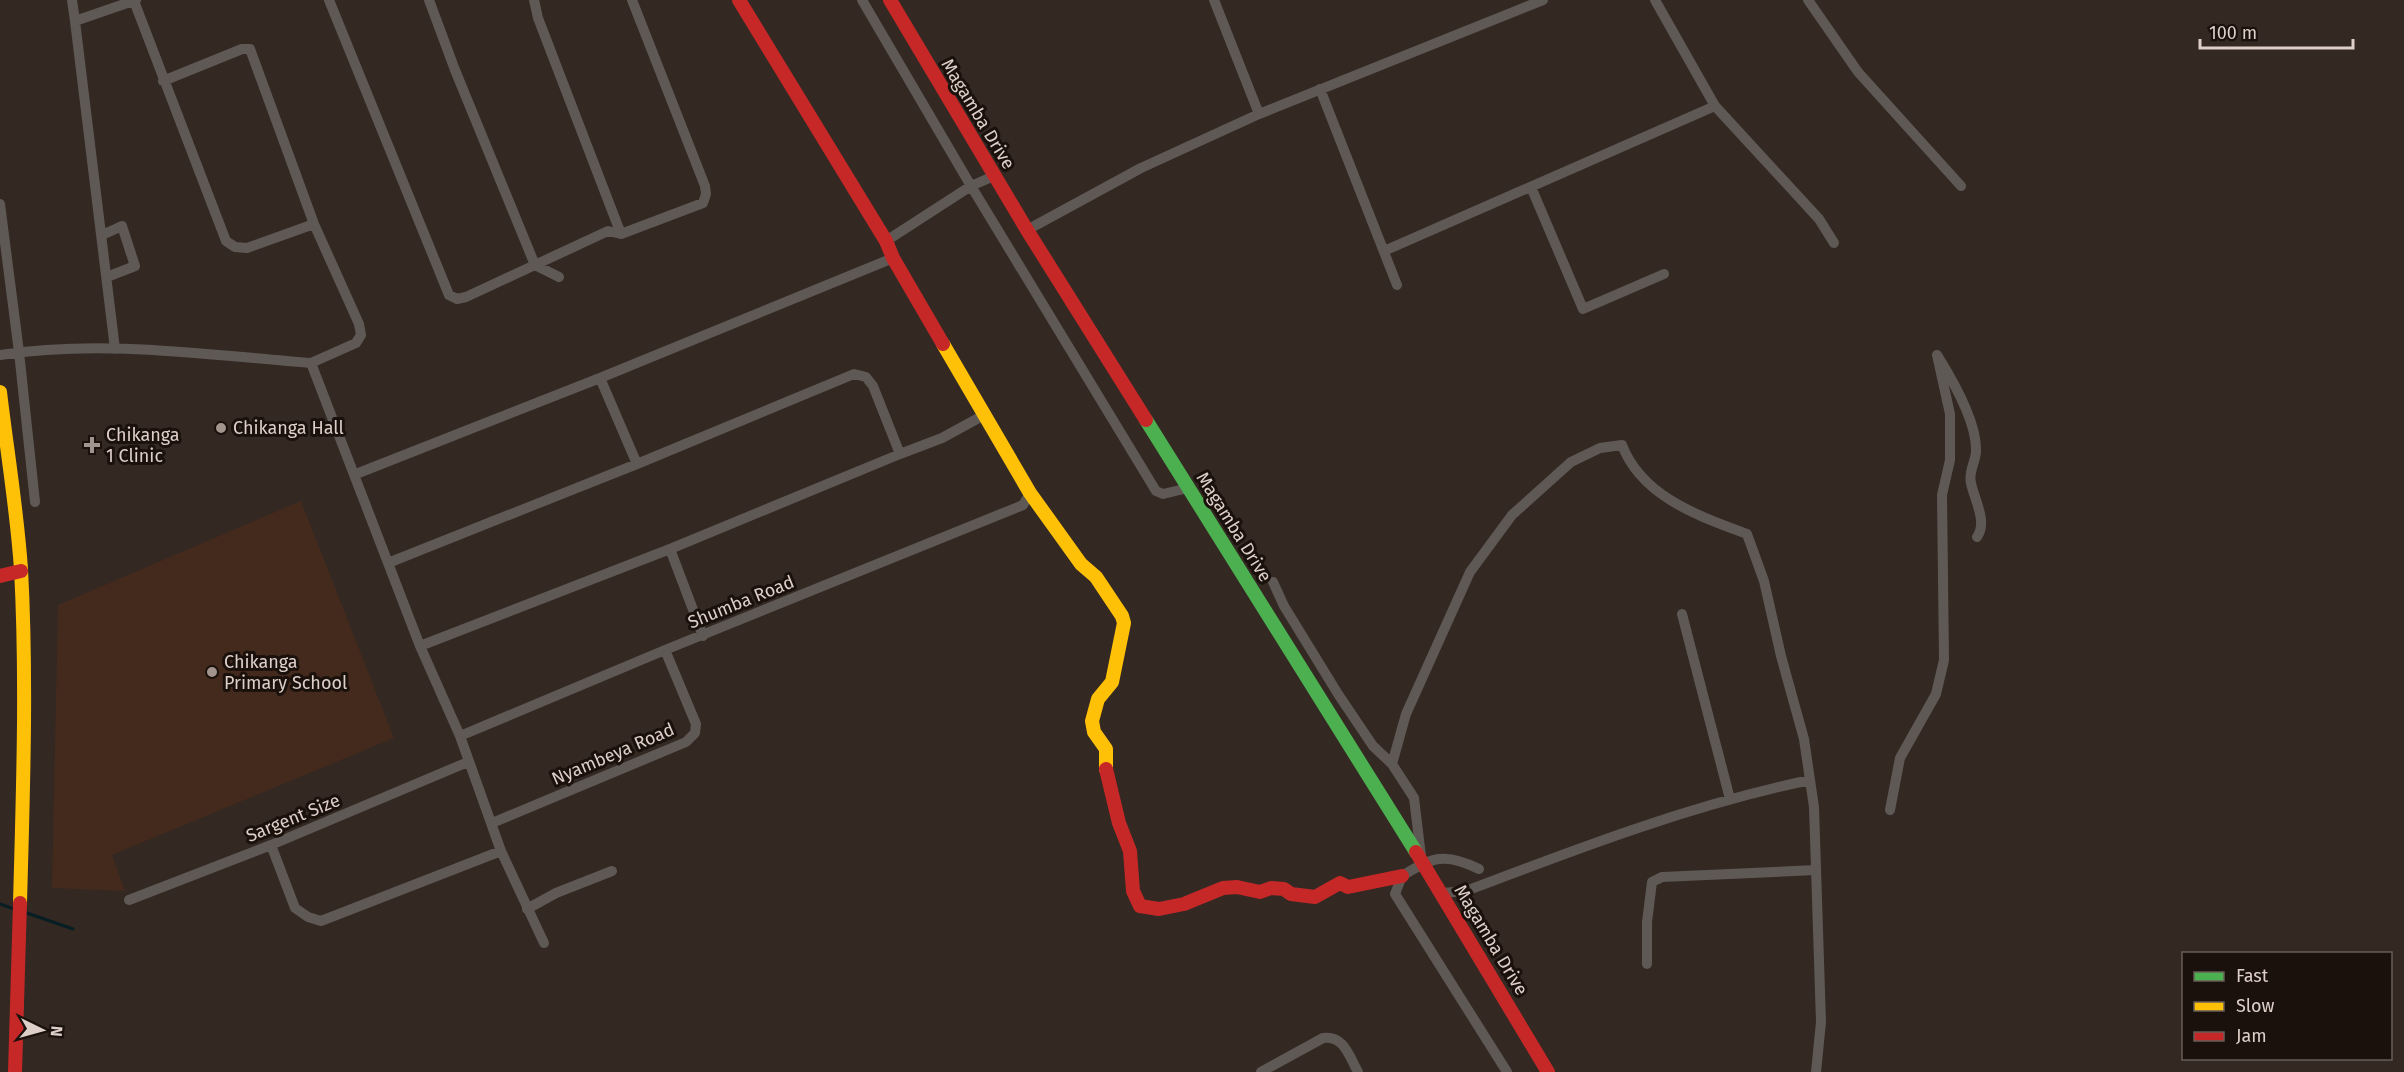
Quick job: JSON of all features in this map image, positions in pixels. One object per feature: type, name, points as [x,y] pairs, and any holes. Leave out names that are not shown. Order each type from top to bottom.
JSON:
[{"type":"street","points":[[72,0],[115,349]]},
{"type":"street","points":[[75,21],[135,0],[163,81],[226,241],[236,247],[247,248],[314,224]]},
{"type":"street","points":[[329,0],[449,295],[458,299],[608,231],[621,234],[703,203],[706,194],[632,0]]},
{"type":"street","points":[[429,0],[455,70],[535,265],[559,277]]},
{"type":"street","points":[[534,0],[538,18],[621,234]]},
{"type":"street","points":[[739,0],[886,241],[893,258],[1030,493],[1081,564],[1096,577],[1105,592],[1112,598],[1124,623],[1112,682],[1098,699],[1092,721],[1094,732],[1106,749],[1104,759],[1108,769],[1108,781],[1116,801],[1114,808],[1129,843],[1130,888],[1140,906],[1159,909],[1184,904],[1223,888],[1237,887],[1260,892],[1271,888],[1284,889],[1308,899],[1315,898],[1331,885],[1340,883],[1348,887],[1395,879],[1434,858],[1449,858],[1479,869]]},
{"type":"street","points":[[862,0],[971,186],[1156,491],[1163,494],[1188,488]]},
{"type":"street","name":"Magamba Drive","points":[[890,0],[1027,230],[1423,863],[1548,1072]]},
{"type":"street","points":[[1214,0],[1258,114]]},
{"type":"street","points":[[1027,230],[1141,168],[1258,114],[1543,0]]},
{"type":"street","points":[[1655,0],[1715,106],[1819,219],[1834,243]]},
{"type":"street","points":[[1808,0],[1858,72],[1961,186]]},
{"type":"street","points":[[0,355],[19,352],[115,349],[311,363],[356,343],[361,335],[359,324],[314,224],[250,49],[242,49],[163,81]]},
{"type":"street","points":[[1320,89],[1397,285]]},
{"type":"street","points":[[1384,251],[1715,106]]},
{"type":"street","points":[[886,241],[971,186],[994,176]]},
{"type":"street","points":[[1531,187],[1583,309],[1664,274]]},
{"type":"street","points":[[0,204],[35,501]]},
{"type":"street","points":[[102,235],[122,226],[135,266],[107,277]]},
{"type":"street","points":[[356,474],[600,378],[893,258]]},
{"type":"street","points":[[1890,810],[1900,758],[1936,694],[1944,660],[1942,495],[1950,460],[1950,414],[1937,356],[1953,382],[1970,422],[1976,450],[1970,480],[1981,518],[1980,534],[1977,537]]},
{"type":"street","points":[[311,363],[356,474],[420,646],[460,736],[501,851],[544,943]]},
{"type":"street","points":[[388,563],[637,464],[854,374],[866,377],[873,386],[900,454]]},
{"type":"street","points":[[600,378],[637,464]]},
{"type":"street","points":[[0,392],[21,571],[23,805],[15,1072]]},
{"type":"street","points":[[420,646],[670,549],[942,438],[986,414]]},
{"type":"street","points":[[1392,764],[1406,714],[1470,572],[1512,515],[1571,462],[1600,448],[1622,445],[1628,461],[1650,486],[1688,511],[1747,534],[1764,581],[1781,656],[1804,739],[1814,807],[1821,1022],[1816,1072]]},
{"type":"street","name":"Shumba Road","points":[[460,736],[665,650],[1023,506],[1030,493]]},
{"type":"street","points":[[670,549],[703,636]]},
{"type":"street","points":[[0,570],[0,576],[21,571]]},
{"type":"street","points":[[1273,582],[1284,606],[1342,700],[1373,746],[1392,764],[1414,798],[1415,822],[1423,863]]},
{"type":"street","points":[[1682,614],[1730,799]]},
{"type":"street","name":"Nyambeya Road","points":[[492,823],[686,742],[695,733],[696,724],[665,650]]},
{"type":"street","name":"Sargent Size","points":[[129,900],[271,845],[468,762]]},
{"type":"street","points":[[1442,894],[1466,891],[1611,836],[1730,799],[1810,780]]},
{"type":"street","points":[[271,845],[295,908],[308,917],[321,921],[501,851]]},
{"type":"street","points":[[1647,964],[1647,922],[1652,882],[1662,877],[1816,870]]},
{"type":"street","points":[[527,909],[556,893],[612,872]]},
{"type":"street","points":[[1402,876],[1395,894],[1507,1072]]},
{"type":"street","points":[[1261,1072],[1323,1038],[1332,1037],[1339,1040],[1358,1072]]},
{"type":"shaded area","name":"Chikanga Primary School","points":[[301,501],[394,738],[112,855],[125,891],[52,888],[58,605]]},
{"type":"waterway","points":[[0,904],[14,909]]},
{"type":"waterway","points":[[24,912],[73,929]]},
{"type":"traffic: fast","points":[[1146,420],[1416,852]]},
{"type":"traffic: slow","points":[[943,344],[1030,493],[1081,564],[1096,577],[1122,616],[1124,623],[1112,682],[1098,699],[1092,721],[1094,732],[1106,749],[1106,769]]},
{"type":"traffic: slow","points":[[0,392],[17,525],[23,611],[24,736],[20,903]]},
{"type":"traffic: jam","points":[[739,0],[886,241],[893,258],[943,344]]},
{"type":"traffic: jam","points":[[890,0],[1027,230],[1146,420]]},
{"type":"traffic: jam","points":[[0,576],[21,571]]},
{"type":"traffic: jam","points":[[1106,769],[1119,823],[1130,851],[1133,891],[1140,906],[1159,909],[1184,904],[1223,888],[1237,887],[1260,892],[1271,888],[1284,889],[1291,894],[1315,897],[1340,883],[1348,887],[1402,876]]},
{"type":"traffic: jam","points":[[1416,852],[1548,1072]]},
{"type":"traffic: jam","points":[[15,1072],[20,903]]},
{"type":"place","name":"Chikanga Hall","points":[[221,428]]},
{"type":"place","name":"Chikanga 1 Clinic","points":[[92,445]]},
{"type":"place","name":"Chikanga Primary School","points":[[212,672]]}]
